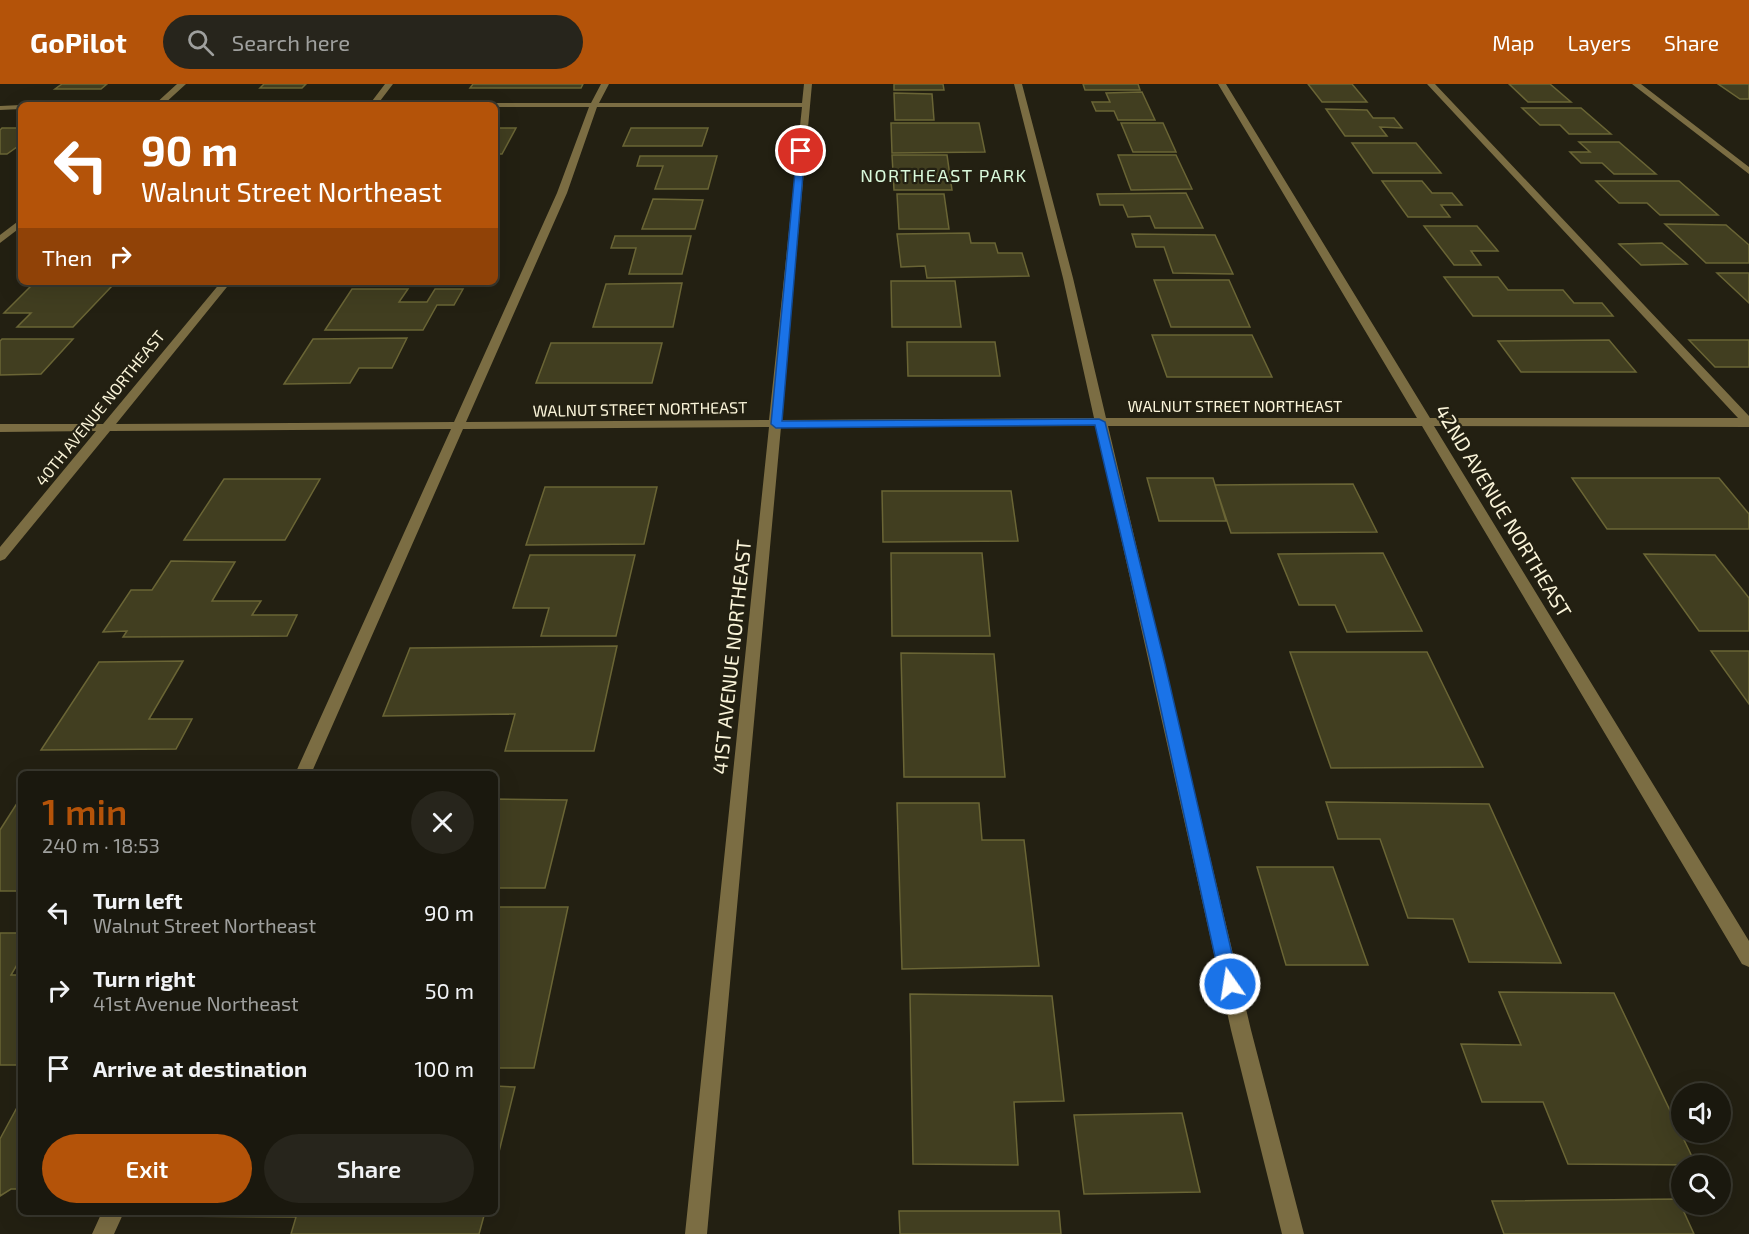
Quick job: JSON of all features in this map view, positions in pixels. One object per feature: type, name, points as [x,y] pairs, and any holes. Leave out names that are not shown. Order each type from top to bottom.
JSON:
[{"type":"street","points":[[161,102],[182,84]]},
{"type":"street","points":[[375,102],[390,84]]},
{"type":"street","points":[[304,771],[562,193],[594,105],[605,84]]},
{"type":"street","name":"41ST AVENUE NORTHEAST","points":[[696,1234],[808,84]]},
{"type":"street","points":[[1017,84],[1068,278],[1099,422],[1160,675],[1240,1030],[1293,1234]]},
{"type":"street","name":"42ND AVENUE NORTHEAST","points":[[1222,84],[1749,958]]},
{"type":"street","points":[[1431,84],[1749,422]]},
{"type":"street","points":[[1636,84],[1749,171]]},
{"type":"street","points":[[498,105],[806,105]]},
{"type":"street","points":[[0,108],[18,108]]},
{"type":"street","points":[[0,240],[18,225]]},
{"type":"street","name":"40TH AVENUE NORTHEAST","points":[[0,556],[223,285]]},
{"type":"street","name":"WALNUT STREET NORTHEAST","points":[[0,428],[1099,422],[1749,422]]},
{"type":"street","points":[[103,1234],[112,1215]]},
{"type":"building","points":[[62,84],[107,84],[101,89],[55,89]]},
{"type":"building","points":[[264,84],[306,84],[302,88],[260,88]]},
{"type":"building","points":[[473,84],[583,84],[581,88],[470,88]]},
{"type":"building","points":[[894,84],[943,84],[944,90],[894,90]]},
{"type":"building","points":[[1083,84],[1138,84],[1140,90],[1085,90]]},
{"type":"building","points":[[1308,84],[1352,84],[1367,102],[1322,102]]},
{"type":"building","points":[[1509,84],[1550,84],[1571,102],[1528,102]]},
{"type":"building","points":[[1718,84],[1749,84],[1749,99],[1740,99]]},
{"type":"building","points":[[1142,92],[1155,120],[1118,120],[1114,111],[1096,111],[1092,102],[1110,102],[1106,93]]},
{"type":"building","points":[[894,93],[932,94],[934,120],[895,120]]},
{"type":"building","points":[[1522,108],[1581,108],[1611,134],[1569,134],[1560,125],[1540,125]]},
{"type":"building","points":[[1326,109],[1367,110],[1373,118],[1394,118],[1402,128],[1380,127],[1387,136],[1345,136]]},
{"type":"building","points":[[891,123],[979,123],[985,152],[892,153]]},
{"type":"building","points":[[1121,123],[1163,123],[1176,152],[1133,152]]},
{"type":"building","points":[[18,128],[18,146],[7,154],[0,154],[0,130]]},
{"type":"building","points":[[498,128],[516,128],[502,154],[498,154]]},
{"type":"building","points":[[631,128],[708,128],[702,146],[623,146]]},
{"type":"building","points":[[1579,142],[1619,142],[1656,174],[1614,174],[1602,163],[1581,163],[1570,152],[1590,152]]},
{"type":"building","points":[[1352,143],[1416,143],[1441,173],[1373,173]]},
{"type":"building","points":[[892,155],[947,155],[952,190],[894,190]]},
{"type":"building","points":[[1118,155],[1176,155],[1192,189],[1131,190]]},
{"type":"building","points":[[640,156],[717,156],[708,189],[655,189],[663,166],[637,166]]},
{"type":"building","points":[[1382,181],[1422,181],[1432,193],[1452,193],[1462,205],[1441,205],[1450,217],[1408,217]]},
{"type":"building","points":[[1596,181],[1679,181],[1718,215],[1660,215],[1647,203],[1619,203]]},
{"type":"building","points":[[1186,193],[1203,228],[1155,228],[1150,216],[1128,217],[1123,205],[1100,205],[1097,194]]},
{"type":"building","points":[[897,194],[944,194],[949,229],[899,229]]},
{"type":"building","points":[[653,199],[703,200],[695,229],[642,229]]},
{"type":"building","points":[[1665,224],[1726,225],[1749,245],[1749,263],[1706,263]]},
{"type":"building","points":[[1424,226],[1477,226],[1498,251],[1471,251],[1481,265],[1454,265]]},
{"type":"building","points":[[969,233],[971,243],[995,243],[998,253],[1022,253],[1029,276],[927,278],[925,266],[901,267],[897,234]]},
{"type":"building","points":[[1132,234],[1215,235],[1233,274],[1173,273],[1164,247],[1136,247]]},
{"type":"building","points":[[615,236],[691,236],[682,274],[629,274],[636,248],[611,248]]},
{"type":"building","points":[[1662,243],[1687,264],[1641,265],[1619,244]]},
{"type":"building","points":[[1717,273],[1749,273],[1749,303]]},
{"type":"building","points":[[1444,277],[1498,277],[1508,290],[1563,290],[1574,303],[1602,303],[1613,316],[1473,316]]},
{"type":"building","points":[[1154,280],[1229,280],[1250,327],[1171,327]]},
{"type":"building","points":[[891,281],[955,281],[961,327],[892,327]]},
{"type":"building","points":[[682,283],[673,327],[593,327],[606,284]]},
{"type":"building","points":[[31,286],[112,286],[73,327],[17,327],[31,313],[4,313]]},
{"type":"building","points":[[352,289],[408,289],[399,302],[427,302],[435,289],[463,289],[454,305],[437,305],[423,330],[325,330]]},
{"type":"building","points":[[1152,335],[1252,335],[1272,377],[1167,377]]},
{"type":"building","points":[[407,338],[392,368],[359,368],[350,383],[284,384],[313,339]]},
{"type":"building","points":[[2,339],[73,339],[41,374],[0,375],[0,341]]},
{"type":"building","points":[[1609,340],[1636,372],[1521,372],[1498,341]]},
{"type":"building","points":[[1689,340],[1749,340],[1749,367],[1715,367]]},
{"type":"building","points":[[907,342],[995,342],[1000,376],[908,376]]},
{"type":"building","points":[[551,343],[662,343],[652,383],[536,383]]},
{"type":"building","points":[[1147,478],[1213,478],[1226,521],[1159,521]]},
{"type":"building","points":[[1572,478],[1719,478],[1749,514],[1749,529],[1607,529]]},
{"type":"building","points":[[224,479],[320,479],[285,540],[184,540]]},
{"type":"building","points":[[1353,484],[1377,532],[1231,533],[1215,485]]},
{"type":"building","points":[[545,487],[657,487],[644,544],[526,545]]},
{"type":"building","points":[[882,491],[1011,491],[1018,541],[883,542]]},
{"type":"building","points":[[891,553],[982,553],[990,636],[892,636]]},
{"type":"building","points":[[1383,553],[1422,631],[1347,632],[1335,605],[1299,605],[1278,554]]},
{"type":"building","points":[[1644,554],[1715,555],[1749,598],[1749,631],[1699,631]]},
{"type":"building","points":[[530,555],[635,555],[616,636],[541,636],[549,608],[513,608]]},
{"type":"building","points":[[171,561],[235,562],[212,601],[261,601],[252,615],[297,615],[287,636],[123,637],[127,631],[103,632],[131,590],[152,590]]},
{"type":"building","points":[[617,646],[594,751],[505,751],[515,714],[383,716],[410,648]]},
{"type":"building","points":[[1711,651],[1749,651],[1749,704]]},
{"type":"building","points":[[1290,652],[1427,652],[1483,767],[1331,768]]},
{"type":"building","points":[[901,653],[994,654],[1005,777],[904,777]]},
{"type":"building","points":[[183,661],[149,719],[192,719],[176,749],[41,750],[99,662]]},
{"type":"building","points":[[498,799],[567,800],[545,888],[498,888]]},
{"type":"building","points":[[18,802],[18,891],[0,891],[0,830]]},
{"type":"building","points":[[1326,802],[1489,804],[1561,963],[1469,962],[1453,919],[1408,918],[1380,839],[1338,839]]},
{"type":"building","points":[[897,803],[979,803],[982,840],[1024,840],[1039,966],[902,969]]},
{"type":"building","points":[[1257,867],[1333,867],[1368,965],[1286,965]]},
{"type":"building","points":[[498,907],[568,907],[534,1068],[498,1068]]},
{"type":"building","points":[[0,933],[18,933],[18,963],[11,975],[18,975],[18,1065],[0,1065]]},
{"type":"building","points":[[1499,992],[1614,993],[1671,1113],[1671,1143],[1686,1143],[1691,1155],[1671,1155],[1671,1165],[1568,1164],[1543,1102],[1482,1102],[1461,1044],[1521,1045]]},
{"type":"building","points":[[910,994],[1052,996],[1064,1101],[1014,1102],[1018,1165],[913,1164]]},
{"type":"building","points":[[498,1086],[515,1087],[498,1156]]},
{"type":"building","points":[[18,1106],[18,1189],[11,1189],[0,1196],[0,1139]]},
{"type":"building","points":[[1182,1113],[1200,1192],[1084,1194],[1074,1115]]},
{"type":"building","points":[[1671,1199],[1671,1215],[1685,1215],[1694,1234],[1504,1234],[1492,1201]]},
{"type":"building","points":[[899,1211],[1059,1211],[1061,1234],[900,1234]]},
{"type":"building","points":[[484,1215],[479,1234],[291,1234],[296,1217],[173,1216]]},
{"type":"district","name":"NORTHEAST PARK","points":[[944,176]]},
{"type":"route","points":[[801,151],[776,424],[1099,422],[1158,664],[1230,984]]}]
